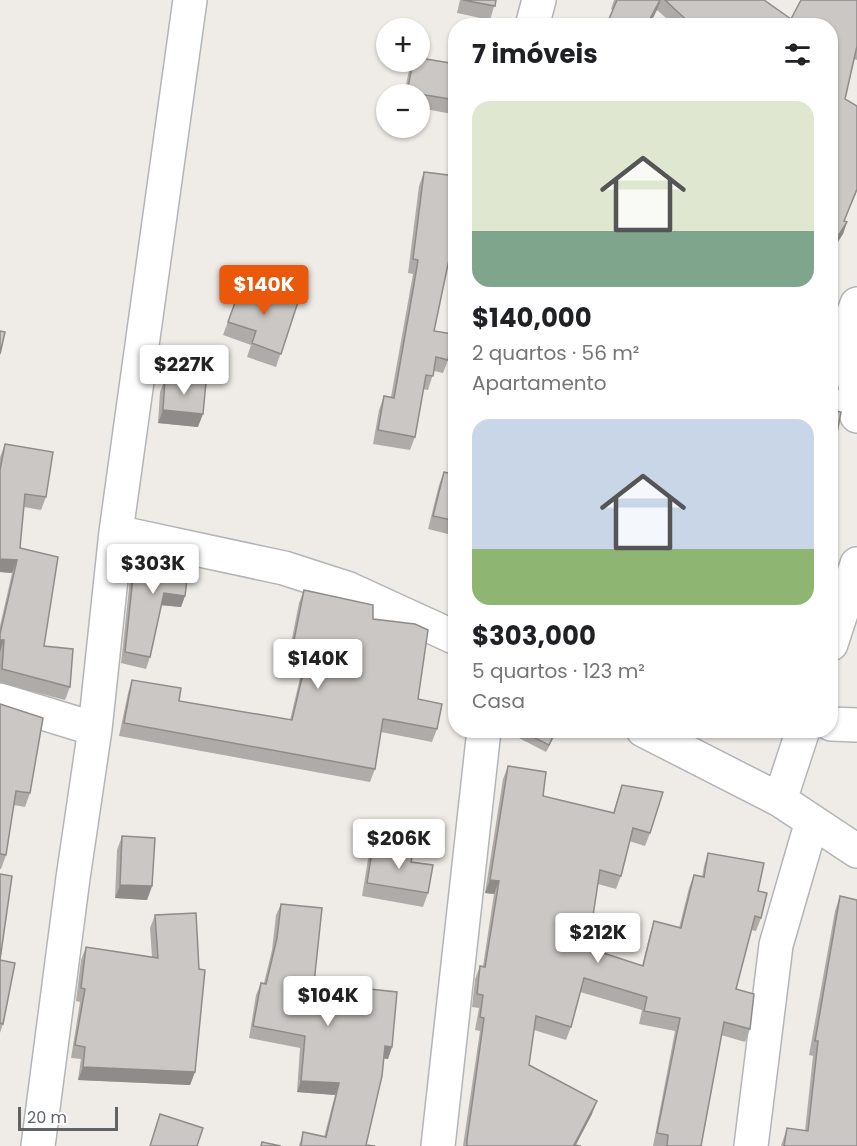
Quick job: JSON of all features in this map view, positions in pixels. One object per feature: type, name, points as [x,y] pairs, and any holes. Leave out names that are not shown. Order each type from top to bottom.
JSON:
[{"type":"street","points":[[38,1146],[71,890],[95,729],[116,532],[190,0]]},
{"type":"street","points":[[534,18],[539,0]]},
{"type":"street","points":[[857,304],[846,334],[850,389],[857,416]]},
{"type":"street","points":[[116,532],[284,568],[349,589],[448,634]]},
{"type":"street","points":[[838,622],[857,564]]},
{"type":"street","points":[[0,700],[95,729]]},
{"type":"street","points":[[838,724],[857,725]]},
{"type":"street","points":[[438,1146],[483,738]]},
{"type":"street","points":[[659,738],[780,800],[857,851]]},
{"type":"street","points":[[780,800],[800,738]]},
{"type":"street","points":[[751,1146],[776,945],[812,821]]},
{"type":"building","points":[[463,0],[496,0],[495,6]]},
{"type":"building","points":[[617,0],[660,0],[650,18],[609,18]]},
{"type":"building","points":[[665,0],[764,0],[790,18],[684,18]]},
{"type":"building","points":[[801,0],[857,0],[857,46],[845,99],[857,106],[857,189],[844,221],[847,222],[838,236],[838,18],[792,18]]},
{"type":"building","points":[[430,60],[448,63],[448,99],[430,96],[430,84],[409,84],[411,72],[430,72]]},
{"type":"building","points":[[424,172],[448,175],[448,264],[434,331],[448,333],[448,360],[436,357],[433,376],[426,375],[415,437],[378,430],[384,396],[394,398],[418,260],[413,259]]},
{"type":"building","points":[[242,283],[298,302],[281,354],[252,343],[256,331],[228,322]]},
{"type":"building","points":[[0,331],[5,332],[0,354]]},
{"type":"building","points":[[165,379],[206,382],[203,414],[163,410]]},
{"type":"building","points":[[838,411],[841,412],[838,428]]},
{"type":"building","points":[[5,444],[53,452],[46,497],[25,494],[20,548],[58,557],[44,646],[73,649],[70,687],[2,669],[4,640],[0,640],[0,634],[17,560],[0,559],[0,470]]},
{"type":"building","points":[[444,472],[448,473],[448,519],[433,516]]},
{"type":"building","points":[[136,549],[190,555],[185,596],[164,593],[150,657],[125,652]]},
{"type":"building","points":[[304,590],[373,605],[373,619],[415,624],[428,630],[418,699],[442,704],[437,729],[383,719],[375,769],[124,723],[132,680],[181,688],[179,701],[292,720],[310,644],[294,640]]},
{"type":"building","points":[[0,704],[43,718],[30,793],[16,791],[6,855],[0,854]]},
{"type":"building","points":[[535,738],[552,738],[549,745]]},
{"type":"building","points":[[508,766],[546,772],[543,796],[614,813],[622,785],[663,792],[650,833],[633,828],[621,876],[600,870],[588,948],[643,966],[654,921],[681,928],[694,875],[704,877],[708,853],[764,863],[758,891],[767,893],[761,918],[755,916],[736,989],[754,994],[750,1029],[724,1022],[701,1146],[667,1146],[668,1135],[657,1133],[680,1018],[644,1011],[647,997],[584,978],[571,1027],[536,1016],[529,1065],[597,1101],[574,1145],[581,1146],[467,1146],[484,1018],[480,1017],[483,995],[477,994],[480,966],[485,967],[499,881],[490,880]]},
{"type":"building","points":[[122,836],[155,838],[152,886],[120,885]]},
{"type":"building","points":[[373,846],[413,852],[411,862],[433,865],[428,893],[367,883]]},
{"type":"building","points":[[0,874],[12,876],[0,960]]},
{"type":"building","points":[[840,896],[857,900],[857,1146],[784,1146],[787,1128],[808,1131],[818,1041],[815,1041]]},
{"type":"building","points":[[281,904],[322,908],[314,983],[397,992],[392,1047],[385,1046],[382,1076],[366,1145],[375,1146],[301,1146],[303,1132],[326,1137],[339,1083],[301,1081],[305,1036],[253,1026],[261,983],[266,984],[277,938]]},
{"type":"building","points":[[196,913],[199,969],[205,970],[195,1072],[83,1067],[85,1047],[75,1045],[85,989],[81,988],[86,947],[158,958],[155,915]]},
{"type":"building","points":[[0,960],[15,963],[3,1024],[0,1023]]},
{"type":"building","points":[[160,1114],[203,1128],[197,1146],[150,1146]]},
{"type":"building","points":[[262,1142],[281,1146],[261,1146]]}]
